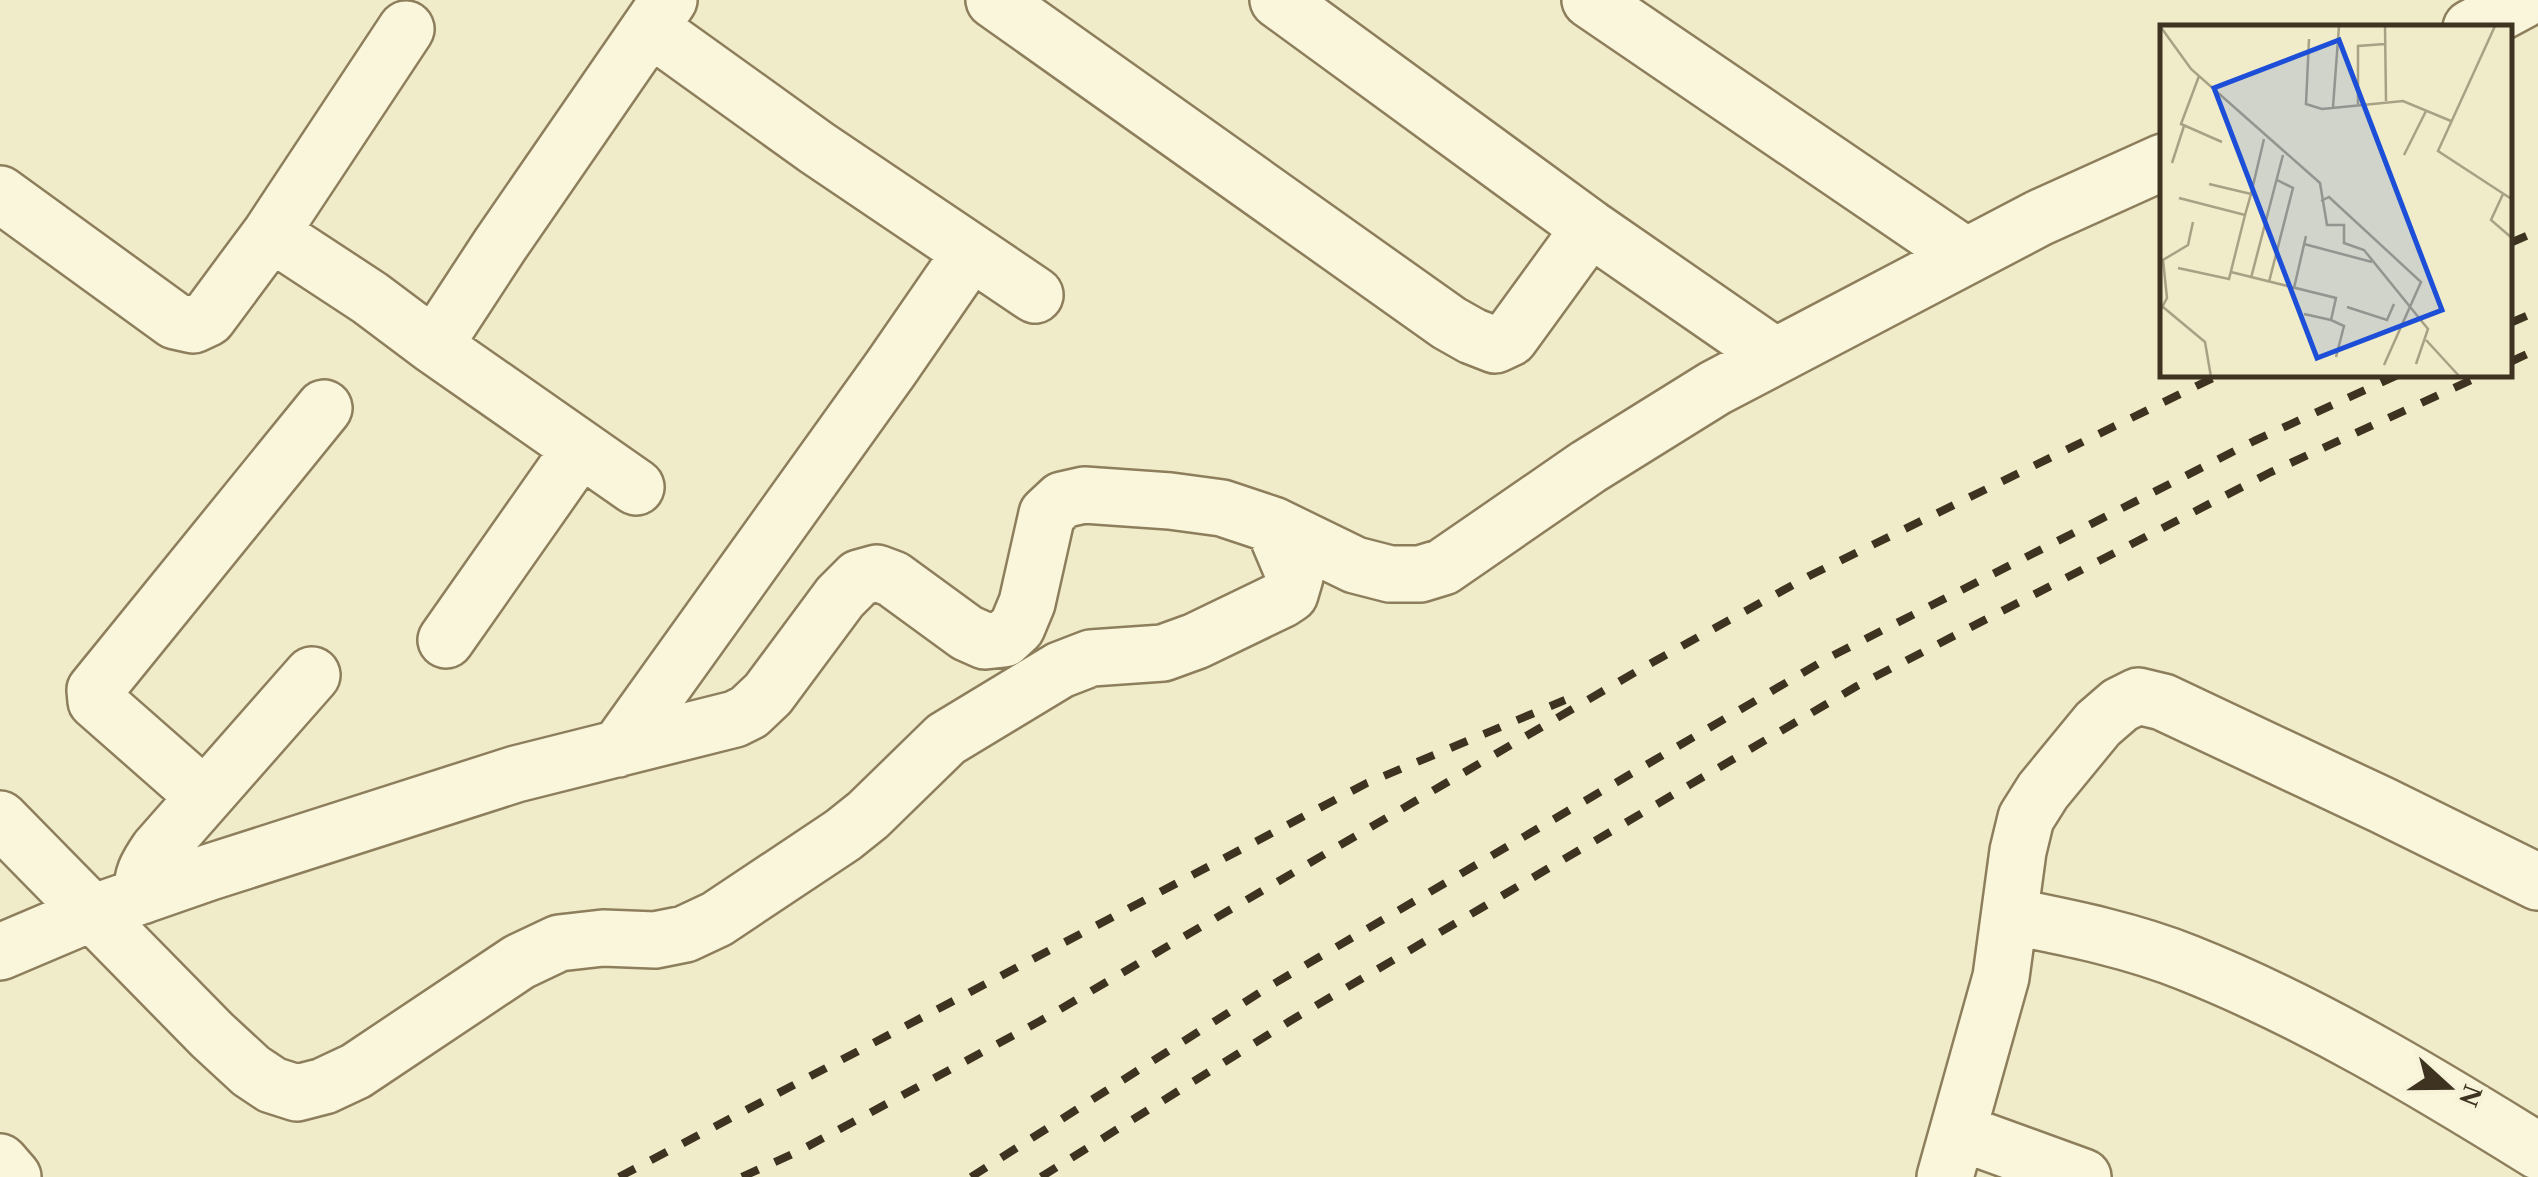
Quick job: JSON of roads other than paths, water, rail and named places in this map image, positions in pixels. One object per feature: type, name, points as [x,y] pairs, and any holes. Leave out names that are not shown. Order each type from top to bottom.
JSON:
[{"type":"street","points":[[994,0],[1449,323],[1495,345],[1510,338],[1590,228]]},
{"type":"street","points":[[1278,0],[1590,228],[1774,356]]},
{"type":"street","points":[[1590,0],[1966,256]]},
{"type":"street","points":[[2477,25],[2524,0]]},
{"type":"street","points":[[434,346],[660,14],[817,148],[1035,295]]},
{"type":"street","points":[[0,194],[176,321],[193,325],[208,318],[271,233],[406,29]]},
{"type":"street","points":[[0,952],[117,905],[516,774],[735,719],[768,694],[858,578],[877,573],[892,579],[967,633],[986,642],[1004,639],[1017,627],[1027,604],[1047,514],[1062,500],[1084,494],[1222,508],[1273,525],[1355,565],[1390,574],[1420,574],[1443,566],[1667,416],[2039,218],[2160,163]]},
{"type":"street","points":[[271,233],[370,298],[636,488]]},
{"type":"street","points":[[618,749],[971,252]]},
{"type":"street","points":[[204,796],[96,702],[96,690],[324,408]]},
{"type":"street","points":[[446,640],[580,449]]},
{"type":"street","points":[[0,819],[117,905],[212,1035],[251,1071],[272,1085],[297,1093],[356,1071],[519,962],[559,943],[603,938],[655,940],[685,934],[718,918],[868,816],[946,739],[1060,670],[1092,658],[1162,652],[1196,641],[1282,600],[1290,594],[1295,576],[1273,525]]},
{"type":"street","points":[[117,905],[141,880],[146,867],[204,796],[312,675]]},
{"type":"street","points":[[2083,1177],[1952,1154],[2001,977],[2026,818],[2098,724],[2120,704],[2138,696],[2163,702],[2538,882]]},
{"type":"street","points":[[2010,916],[2095,933],[2186,962],[2293,1009],[2392,1062],[2538,1151]]},
{"type":"street","points":[[0,1162],[13,1177]]},
{"type":"railway","points":[[2513,242],[2538,231]]},
{"type":"railway","points":[[2513,322],[2538,311]]},
{"type":"railway","points":[[2513,361],[2538,349]]},
{"type":"railway","points":[[742,1177],[801,1150],[1040,1021],[1644,667],[1811,575],[2213,378]]},
{"type":"railway","points":[[971,1177],[1270,986],[1828,658],[2254,441],[2391,378]]},
{"type":"railway","points":[[1041,1177],[1290,1021],[1857,686],[2271,472],[2475,378]]},
{"type":"railway","points":[[619,1177],[1367,783],[1565,700]]}]
